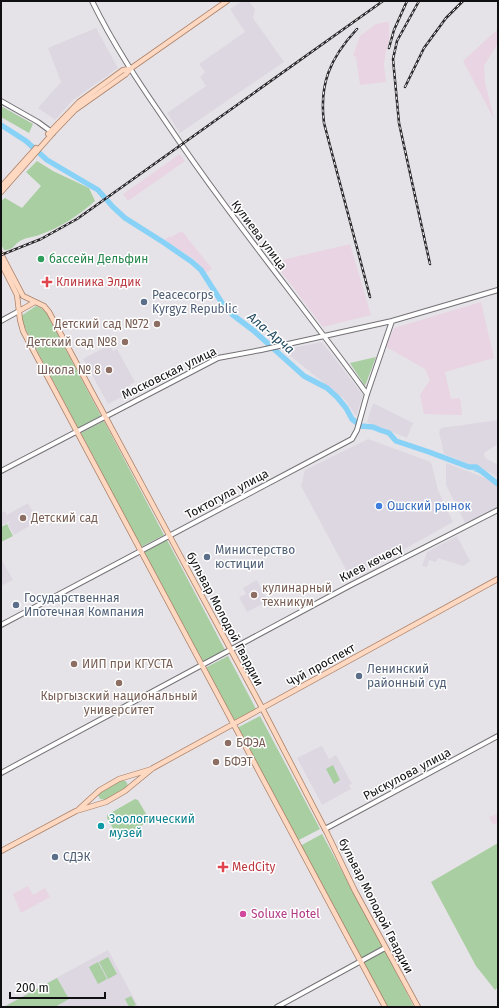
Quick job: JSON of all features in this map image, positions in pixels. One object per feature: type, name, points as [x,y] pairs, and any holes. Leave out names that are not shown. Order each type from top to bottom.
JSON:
[{"type":"main road","name":"Кулиева улица","points":[[92,1],[110,36],[130,69],[181,145],[234,220],[324,335],[367,394]]},
{"type":"main road","points":[[1,187],[79,102],[123,70],[130,69],[227,1]]},
{"type":"main road","points":[[1,101],[38,122],[52,132]]},
{"type":"main road","points":[[1,192],[31,156]]},
{"type":"main road","name":"бульвар Молодой Гвардии","points":[[1,254],[23,296],[44,306],[49,312],[262,709],[325,829],[355,891],[418,1007]]},
{"type":"main road","points":[[1,263],[15,290],[23,331],[385,1007]]},
{"type":"main road","name":"Московская улица","points":[[1,472],[218,358],[392,322],[498,290]]},
{"type":"main road","points":[[1,321],[36,302]]},
{"type":"main road","name":"Токтогула улица","points":[[1,625],[352,439],[357,430],[367,394],[392,322]]},
{"type":"main road","name":"Киев көчөсү","points":[[1,774],[348,586],[498,510]]},
{"type":"main road","name":"Чуй проспект","points":[[76,811],[100,790],[119,779],[153,768],[498,578]]},
{"type":"main road","name":"Рыскулова улица","points":[[325,829],[498,736]]},
{"type":"main road","name":"Чуй проспект","points":[[1,851],[76,811],[106,802],[129,788],[153,768]]},
{"type":"main road","points":[[277,1007],[385,948]]},
{"type":"shaded area","points":[[242,1],[249,1],[255,9],[253,18],[284,62],[180,133],[167,113],[206,86],[200,77],[205,72],[199,64],[245,32],[230,9]]},
{"type":"shaded area","points":[[389,22],[388,49],[386,49],[384,65],[386,82],[360,85],[356,57],[353,56],[360,36],[376,24]]},
{"type":"shaded area","points":[[96,28],[118,68],[73,100],[55,120],[38,108],[61,82],[48,48]]},
{"type":"shaded area","points":[[498,29],[498,43],[484,66],[485,82],[494,119],[463,61]]},
{"type":"shaded area","points":[[180,154],[185,161],[128,201],[123,194]]},
{"type":"shaded area","points":[[182,231],[212,269],[206,273],[195,260],[165,240],[169,236],[171,237]]},
{"type":"shaded area","points":[[350,244],[371,315],[323,327],[274,262]]},
{"type":"shaded area","points":[[481,302],[494,358],[445,372],[451,399],[460,398],[462,415],[424,414],[420,395],[430,380],[425,369],[386,347],[394,328]]},
{"type":"shaded area","points":[[322,342],[363,395],[356,416],[345,400],[283,350]]},
{"type":"shaded area","name":"Школа № 8","points":[[109,345],[113,351],[117,349],[135,382],[127,387],[130,392],[108,404],[83,359]]},
{"type":"shaded area","points":[[373,403],[413,423],[407,438],[367,422]]},
{"type":"shaded area","name":"Ошский рынок","points":[[498,420],[498,444],[484,453],[485,458],[498,465],[498,478],[491,473],[444,454],[439,432],[441,428]]},
{"type":"shaded area","name":"Ошский рынок","points":[[368,439],[431,462],[438,490],[453,522],[351,579],[301,486],[305,470]]},
{"type":"shaded area","points":[[446,463],[491,480],[498,488],[498,507],[465,523],[446,485]]},
{"type":"shaded area","name":"Детский сад","points":[[28,503],[38,521],[14,535],[8,524],[11,521],[1,526],[1,513],[5,511],[7,515]]},
{"type":"shaded area","name":"Ошский рынок","points":[[457,536],[470,561],[463,566],[438,558],[436,562],[429,560],[427,567],[422,566],[427,552]]},
{"type":"shaded area","points":[[1,558],[13,580],[1,586]]},
{"type":"shaded area","name":"кулинарный техникум","points":[[257,580],[268,601],[247,612],[239,597],[246,594],[243,588]]},
{"type":"shaded area","points":[[322,746],[329,759],[336,755],[352,784],[349,785],[351,789],[322,805],[297,758]]},
{"type":"shaded area","points":[[498,814],[498,822],[493,825],[489,817]]},
{"type":"shaded area","points":[[28,886],[33,895],[45,888],[50,897],[21,913],[13,894]]},
{"type":"shaded area","points":[[108,950],[138,1006],[2,1007]]},
{"type":"green space","points":[[1,106],[33,124],[29,133],[1,117]]},
{"type":"green space","points":[[37,161],[53,171],[89,188],[95,201],[62,225],[37,236],[24,239],[12,248],[4,250],[1,244],[1,201],[5,198],[22,208],[41,186],[26,172]]},
{"type":"green space","points":[[36,306],[46,312],[101,416],[78,428],[23,324],[21,316]]},
{"type":"green space","points":[[376,357],[365,386],[350,363]]},
{"type":"green space","points":[[104,421],[164,535],[141,547],[81,433]]},
{"type":"green space","points":[[7,524],[13,536],[1,542],[1,527]]},
{"type":"green space","points":[[167,540],[225,650],[202,662],[144,552]]},
{"type":"green space","points":[[228,656],[256,709],[233,721],[205,668]]},
{"type":"green space","points":[[260,716],[320,829],[297,841],[237,728]]},
{"type":"green space","points":[[333,765],[340,780],[334,784],[326,769]]},
{"type":"green space","points":[[121,780],[127,782],[126,788],[106,800],[100,799],[98,795],[100,792]]},
{"type":"green space","points":[[135,799],[138,800],[149,819],[148,822],[118,837],[107,818],[107,815]]},
{"type":"green space","points":[[322,834],[383,947],[360,959],[300,846]]},
{"type":"green space","points":[[498,843],[498,987],[495,990],[476,966],[431,882]]},
{"type":"green space","points":[[385,951],[414,1007],[385,1007],[362,963]]},
{"type":"green space","points":[[108,957],[117,974],[108,979],[99,962]]},
{"type":"green space","points":[[98,962],[107,979],[98,984],[89,967]]},
{"type":"green space","points":[[57,978],[69,999],[55,1007],[4,1007]]},
{"type":"green space","points":[[131,996],[136,1005],[129,1007],[125,999]]},
{"type":"waterway","name":"Ала-Арча","points":[[1,125],[26,141],[47,160],[98,190],[125,218],[192,262],[201,270],[224,306],[233,315],[254,331],[304,376],[327,388],[346,408],[352,419],[361,426],[373,427],[389,433],[396,441],[469,467],[476,467],[498,484]]},
{"type":"waterway","name":"Ала-Арча","points":[[469,467],[475,471],[487,475]]},
{"type":"railway","points":[[1,255],[41,239],[77,219],[383,1]]},
{"type":"railway","points":[[389,48],[394,30],[407,1]]},
{"type":"railway","points":[[419,1],[397,41],[393,59],[399,123],[430,264]]},
{"type":"railway","points":[[405,87],[424,48],[446,18],[463,1]]},
{"type":"railway","points":[[357,29],[340,50],[328,72],[323,96],[323,109],[324,123],[370,297]]},
{"type":"place","name":"бассейн Дельфин","points":[[41,259]]},
{"type":"place","name":"Клиника Элдик","points":[[47,282]]},
{"type":"place","name":"Peacecorps Kyrgyz Republic","points":[[144,302]]},
{"type":"place","name":"Детский сад №72","points":[[157,324]]},
{"type":"place","name":"Детский сад №8","points":[[125,342]]},
{"type":"place","name":"Школа № 8","points":[[109,370]]},
{"type":"place","name":"Ошский рынок","points":[[379,506]]},
{"type":"place","name":"Детский сад","points":[[23,518]]},
{"type":"place","name":"Министерство юстиции","points":[[207,557]]},
{"type":"place","name":"кулинарный техникум","points":[[254,595]]},
{"type":"place","name":"Государственная Ипотечная Компания","points":[[16,605]]},
{"type":"place","name":"ИИП при КГУСТА","points":[[74,664]]},
{"type":"place","name":"Ленинский районный суд","points":[[359,676]]},
{"type":"place","name":"Кыргызский национальный университет","points":[[119,683]]},
{"type":"place","name":"БФЭА","points":[[228,743]]},
{"type":"place","name":"БФЭТ","points":[[216,762]]},
{"type":"place","name":"Зоологический музей","points":[[101,826]]},
{"type":"place","name":"СДЭК","points":[[55,857]]},
{"type":"place","name":"MedCity","points":[[223,867]]},
{"type":"place","name":"Soluxe Hotel","points":[[243,914]]}]
